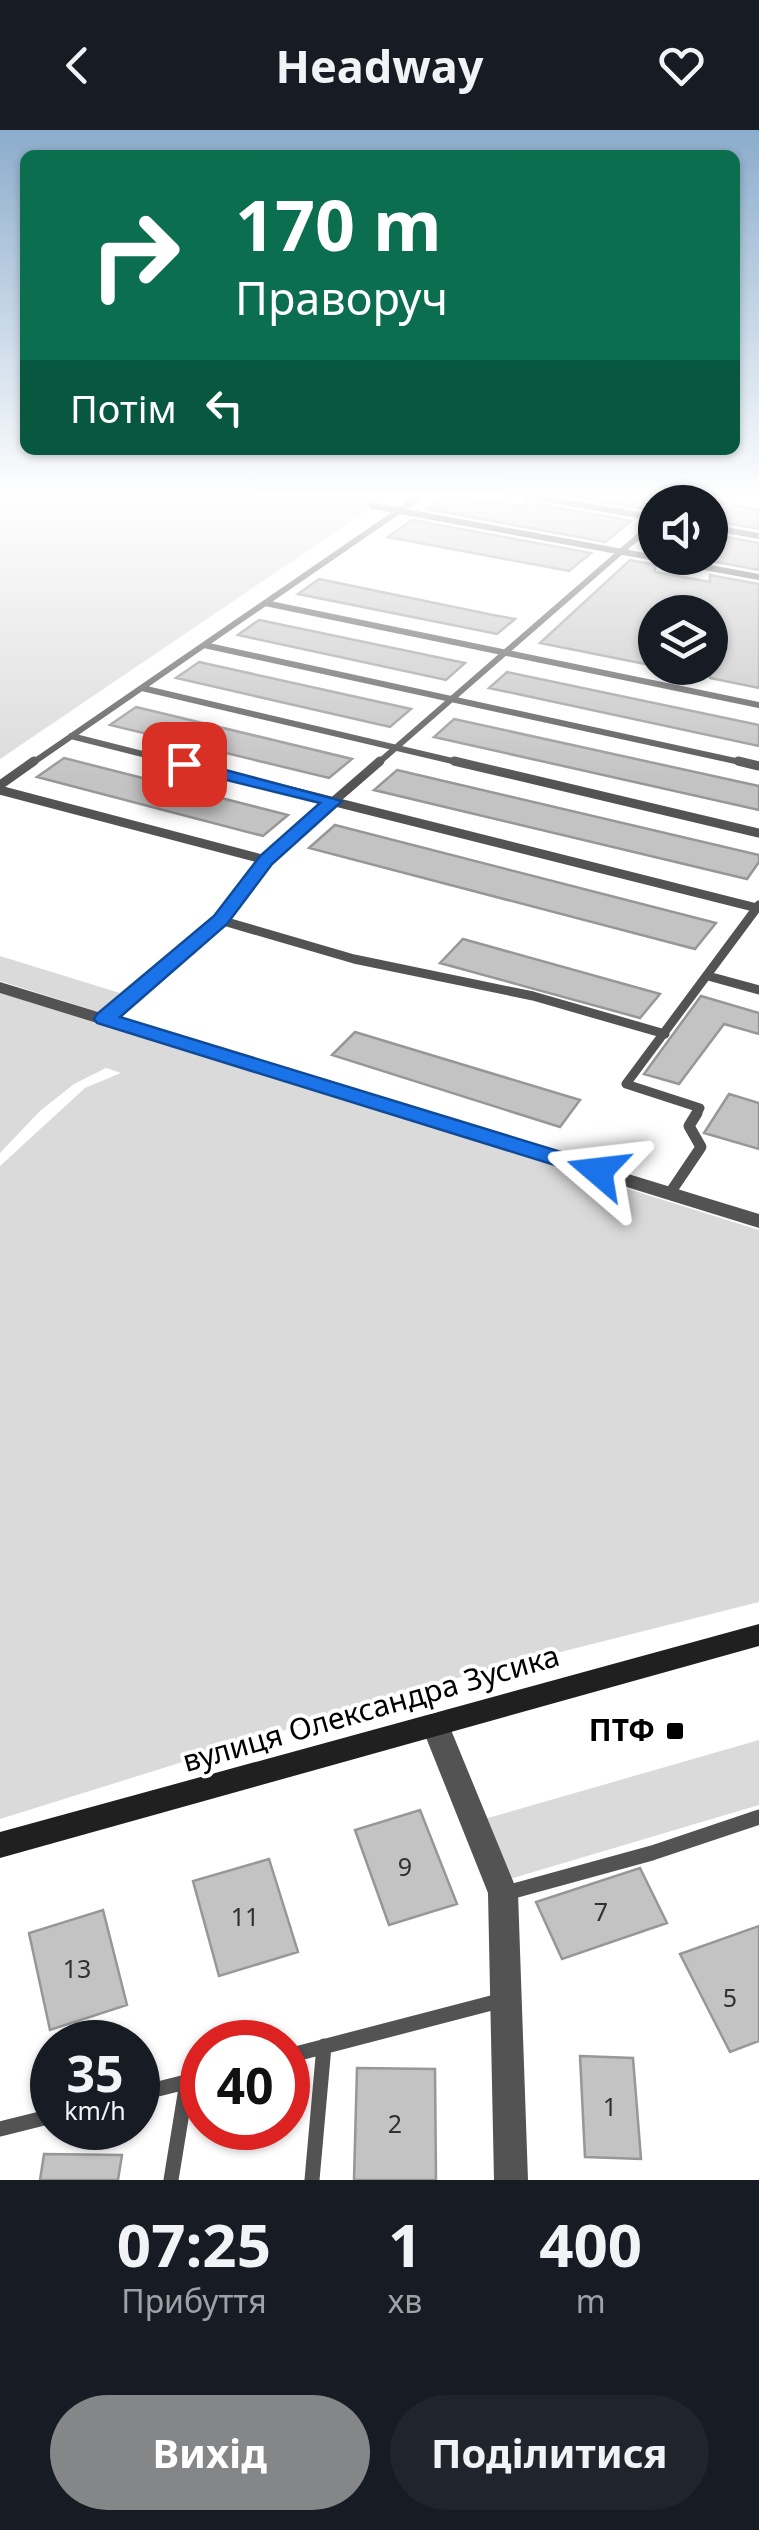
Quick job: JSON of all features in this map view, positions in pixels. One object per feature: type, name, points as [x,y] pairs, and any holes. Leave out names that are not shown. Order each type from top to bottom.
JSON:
[{"type":"main road","name":"вулиця Олександра Зусика","points":[[0,1845],[759,1635]]},
{"type":"street","points":[[0,986],[759,1221]]},
{"type":"street","points":[[435,1725],[503,1894],[510,2180]]},
{"type":"lane","points":[[0,787],[282,591]]},
{"type":"lane","points":[[105,1019],[220,920],[266,860],[577,591]]},
{"type":"lane","points":[[265,602],[759,704]]},
{"type":"lane","points":[[204,645],[759,766]]},
{"type":"lane","points":[[142,688],[759,833]]},
{"type":"lane","points":[[72,736],[758,906],[626,1084],[700,1108],[689,1126],[701,1147],[670,1194]]},
{"type":"lane","points":[[0,787],[266,860]]},
{"type":"lane","points":[[220,920],[354,959],[533,996],[665,1034]]},
{"type":"lane","points":[[708,976],[759,990]]},
{"type":"lane","points":[[503,1894],[759,1818]]},
{"type":"lane","points":[[310,2050],[508,1999]]},
{"type":"lane","points":[[312,2180],[324,2046]]},
{"type":"lane","points":[[0,2130],[30,2122]]},
{"type":"lane","points":[[171,2180],[180,2142]]},
{"type":"shaded area","points":[[0,591],[249,591],[0,759]]},
{"type":"shaded area","points":[[0,956],[120,993],[99,1012],[0,981]]},
{"type":"shaded area","points":[[0,992],[759,1230],[759,1602],[426,1686],[0,1819],[0,1166],[85,1088],[121,1073],[106,1068],[74,1084],[40,1111],[0,1153]]},
{"type":"shaded area","points":[[759,1740],[759,1805],[506,1880],[481,1820]]},
{"type":"building","points":[[303,591],[376,591],[515,619],[497,634],[298,594]]},
{"type":"building","points":[[597,591],[759,591],[759,688],[728,682],[728,595],[638,595],[638,663],[540,643]]},
{"type":"building","points":[[259,620],[465,663],[446,680],[238,635]]},
{"type":"building","points":[[199,662],[411,709],[390,727],[176,678]]},
{"type":"building","points":[[507,672],[759,725],[759,746],[489,688]]},
{"type":"building","points":[[136,707],[352,759],[329,778],[110,725]]},
{"type":"building","points":[[454,719],[759,786],[759,810],[434,737]]},
{"type":"building","points":[[64,758],[288,815],[263,836],[37,777]]},
{"type":"building","points":[[397,770],[759,855],[759,862],[747,879],[374,790]]},
{"type":"building","points":[[335,825],[716,923],[695,949],[309,848]]},
{"type":"building","points":[[463,939],[660,994],[640,1018],[440,963]]},
{"type":"building","points":[[701,996],[759,1013],[759,1034],[724,1024],[679,1084],[644,1074]]},
{"type":"building","points":[[355,1032],[580,1100],[560,1127],[332,1055]]},
{"type":"building","points":[[729,1094],[759,1103],[759,1149],[704,1133]]},
{"type":"building","points":[[420,1810],[457,1904],[389,1925],[355,1830]]},
{"type":"building","points":[[269,1859],[298,1952],[219,1976],[193,1881]]},
{"type":"building","points":[[640,1868],[667,1923],[562,1959],[536,1902]]},
{"type":"building","points":[[103,1910],[127,2005],[81,2020],[48,2020],[29,1933]]},
{"type":"building","points":[[759,1926],[759,2041],[730,2052],[680,1954]]},
{"type":"building","points":[[580,2056],[633,2058],[641,2159],[585,2157]]},
{"type":"building","points":[[357,2068],[435,2069],[436,2180],[354,2180]]},
{"type":"building","points":[[44,2154],[122,2155],[118,2180],[40,2180]]},
{"type":"place","name":"ПТФ","points":[[675,1731]]},
{"type":"route","points":[[184,764],[333,801],[266,860],[220,920],[105,1019],[598,1171]]}]
